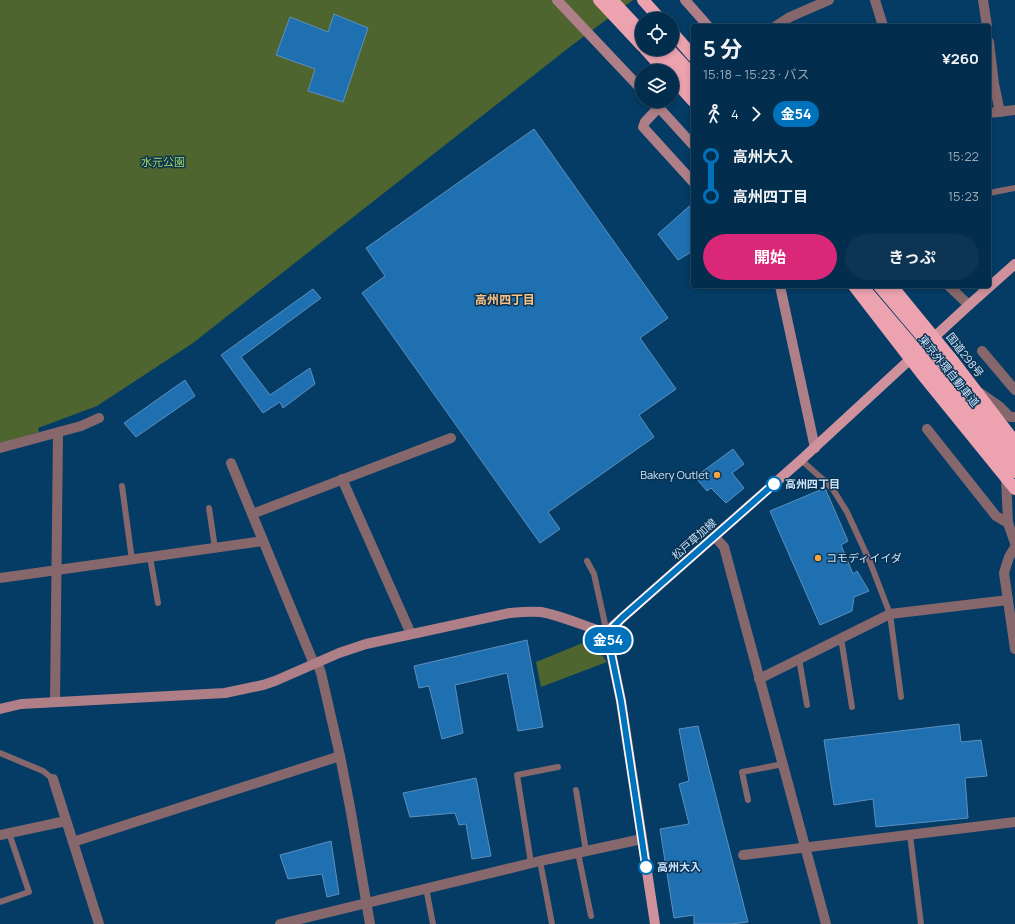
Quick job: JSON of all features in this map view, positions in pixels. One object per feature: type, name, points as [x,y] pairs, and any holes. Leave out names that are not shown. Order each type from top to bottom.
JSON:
[{"type":"highway","points":[[599,0],[635,39]]},
{"type":"highway","points":[[612,0],[635,25]]},
{"type":"highway","points":[[623,0],[635,13]]},
{"type":"highway","points":[[643,0],[654,12]]},
{"type":"highway","points":[[679,40],[691,54]]},
{"type":"highway","points":[[651,56],[659,64]]},
{"type":"highway","points":[[662,56],[691,94]]},
{"type":"highway","points":[[675,56],[691,73]]},
{"type":"highway","points":[[679,84],[691,94]]},
{"type":"highway","points":[[856,288],[910,360],[1010,474],[1015,489]]},
{"type":"highway","name":"東京外環自動車道","points":[[864,288],[919,353],[1010,474]]},
{"type":"highway","name":"東京外環自動車道","points":[[881,288],[928,344],[1015,457]]},
{"type":"highway","name":"国道298号","points":[[894,288],[1015,442]]},
{"type":"main road","name":"松戸草加線","points":[[991,285],[1015,264]]},
{"type":"main road","name":"松戸草加線","points":[[607,633],[815,448],[988,288]]},
{"type":"main road","points":[[607,633],[621,701],[655,924]]},
{"type":"street","points":[[557,0],[635,83]]},
{"type":"street","points":[[685,0],[706,24]]},
{"type":"street","points":[[779,24],[790,17],[829,0]]},
{"type":"street","points":[[875,0],[882,24]]},
{"type":"street","points":[[983,0],[987,24]]},
{"type":"street","points":[[991,59],[994,84],[1000,112]]},
{"type":"street","points":[[653,108],[644,122],[643,127],[691,180]]},
{"type":"street","points":[[660,108],[691,142]]},
{"type":"street","points":[[991,114],[1015,110]]},
{"type":"street","points":[[780,288],[815,448]]},
{"type":"street","points":[[951,288],[969,305]]},
{"type":"street","points":[[982,351],[1015,390]]},
{"type":"street","points":[[973,387],[999,406],[1010,417],[1015,417]]},
{"type":"street","points":[[0,448],[58,433],[81,426],[99,418]]},
{"type":"street","points":[[927,428],[996,516],[1008,523]]},
{"type":"street","points":[[55,702],[58,433]]},
{"type":"street","points":[[252,514],[451,438]]},
{"type":"street","points":[[231,463],[315,663],[321,674],[340,756],[370,924]]},
{"type":"street","points":[[1010,474],[1008,523],[1015,543]]},
{"type":"street","points":[[342,479],[411,634]]},
{"type":"street","points":[[715,537],[724,547],[826,924]]},
{"type":"street","points":[[0,578],[263,541]]},
{"type":"street","points":[[1015,547],[1004,573],[1015,649]]},
{"type":"street","points":[[759,679],[890,614],[1008,600]]},
{"type":"street","points":[[0,709],[21,704],[226,693],[263,685],[315,663],[366,644],[510,612],[542,612],[607,633]]},
{"type":"street","points":[[72,842],[340,756]]},
{"type":"street","points":[[53,779],[99,924]]},
{"type":"street","points":[[5,834],[66,821]]},
{"type":"street","points":[[743,855],[1015,822]]},
{"type":"street","points":[[280,924],[536,862],[642,839]]},
{"type":"lane","points":[[991,193],[1015,188]]},
{"type":"lane","points":[[801,460],[827,483],[847,512],[870,562],[890,614],[901,697]]},
{"type":"lane","points":[[122,486],[132,560]]},
{"type":"lane","points":[[209,508],[215,548]]},
{"type":"lane","points":[[150,557],[158,603]]},
{"type":"lane","points":[[587,561],[594,574],[607,633]]},
{"type":"lane","points":[[842,638],[852,707]]},
{"type":"lane","points":[[799,659],[807,705]]},
{"type":"lane","points":[[0,753],[43,771],[53,779]]},
{"type":"lane","points":[[748,800],[742,772],[783,764]]},
{"type":"lane","points":[[552,924],[536,862],[517,775],[558,767]]},
{"type":"lane","points":[[576,790],[582,852],[591,916]]},
{"type":"lane","points":[[0,902],[29,892],[5,834]]},
{"type":"lane","points":[[910,835],[921,924]]},
{"type":"lane","points":[[426,888],[433,924]]},
{"type":"green space","name":"水元公園","points":[[0,0],[633,0],[571,46],[193,343],[97,406],[38,428],[39,432],[0,444]]},
{"type":"green space","points":[[590,640],[607,662],[541,687],[536,662]]},
{"type":"building","points":[[334,14],[368,28],[343,102],[308,91],[315,69],[276,55],[290,17],[328,32]]},
{"type":"building","points":[[534,129],[668,318],[640,338],[676,389],[639,415],[654,437],[548,512],[560,529],[540,543],[362,293],[385,276],[366,248]]},
{"type":"building","points":[[691,205],[691,252],[678,260],[658,234]]},
{"type":"building","points":[[313,289],[321,298],[241,357],[270,395],[310,368],[315,384],[283,408],[280,402],[263,413],[221,355]]},
{"type":"building","points":[[185,380],[195,396],[136,437],[124,423]]},
{"type":"building","points":[[733,449],[744,464],[732,473],[744,488],[726,503],[711,488],[707,491],[695,477]]},
{"type":"building","name":"コモディイイダ","points":[[825,488],[848,541],[841,545],[853,574],[857,571],[869,591],[854,597],[852,611],[820,625],[770,511]]},
{"type":"building","points":[[527,640],[543,727],[518,731],[507,673],[455,685],[463,733],[442,739],[429,686],[419,688],[414,666]]},
{"type":"building","points":[[959,724],[961,742],[981,740],[987,776],[965,778],[968,818],[876,827],[873,799],[834,805],[824,740]]},
{"type":"building","points":[[698,726],[748,922],[731,924],[694,924],[694,915],[674,918],[660,829],[689,824],[679,784],[689,781],[679,729]]},
{"type":"building","points":[[476,778],[491,856],[472,859],[466,824],[459,825],[455,813],[410,817],[403,793]]},
{"type":"building","points":[[331,841],[339,894],[327,897],[322,874],[288,879],[280,855]]},
{"type":"bus line","name":"金54","points":[[646,867],[621,701],[607,633],[613,626],[774,484]]},
{"type":"place","name":"Bakery Outlet","points":[[717,475]]},
{"type":"place","name":"高州四丁目","points":[[774,484]]},
{"type":"place","name":"コモディイイダ","points":[[818,558]]},
{"type":"place","name":"高州大入","points":[[646,867]]},
{"type":"district","name":"高州四丁目","points":[[505,300]]}]
